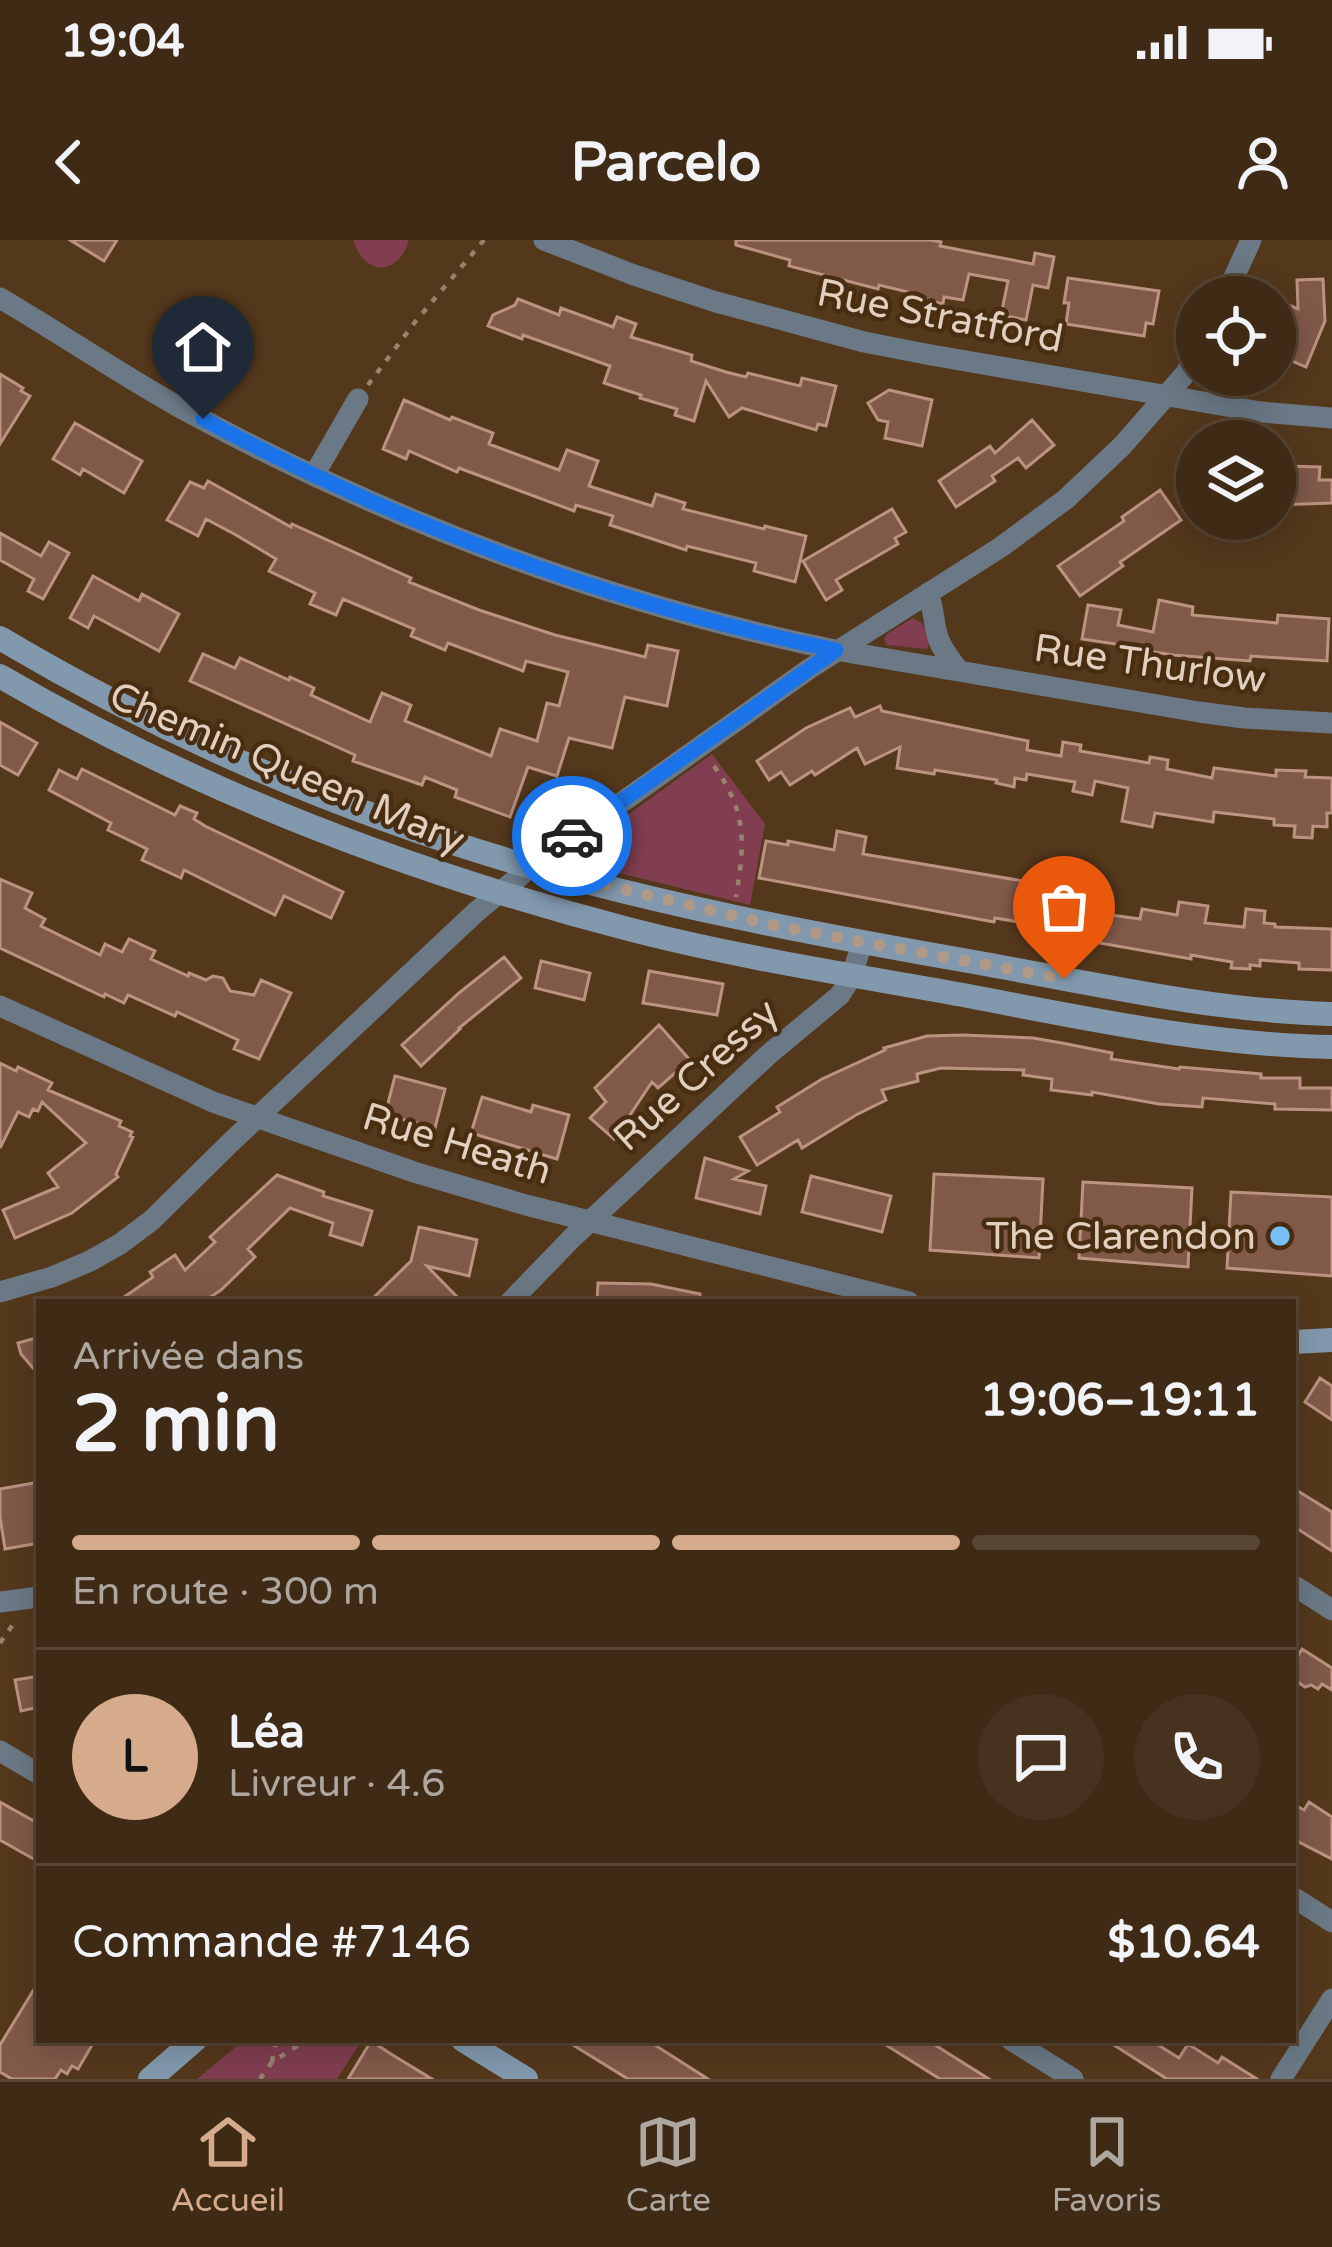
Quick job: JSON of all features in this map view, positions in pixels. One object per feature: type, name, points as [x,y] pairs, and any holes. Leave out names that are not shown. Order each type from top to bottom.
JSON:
[{"type":"street","name":"Rue Stratford","points":[[544,240],[634,275],[798,325],[931,356],[1261,412],[1332,418]]},
{"type":"street","points":[[1235,276],[1251,240]]},
{"type":"street","name":"Rue Thurlow","points":[[0,298],[165,399],[314,475],[554,573],[678,611],[836,650],[1199,712],[1332,722]]},
{"type":"street","points":[[0,1292],[52,1277],[120,1244],[176,1198],[530,867],[836,650],[1001,547],[1066,499],[1176,384]]},
{"type":"street","points":[[314,475],[363,392]]},
{"type":"street","points":[[928,592],[937,634],[959,671]]},
{"type":"street","name":"Chemin Queen Mary","points":[[0,638],[90,688],[288,781],[530,867],[862,942],[1166,997],[1332,1014]]},
{"type":"street","name":"Chemin Queen Mary","points":[[0,676],[180,769],[299,821],[500,892],[677,940],[852,976],[1174,1033],[1332,1047]]},
{"type":"street","points":[[73,716],[90,688]]},
{"type":"street","name":"Rue Cressy","points":[[513,1299],[768,1055],[839,995],[852,976],[862,942]]},
{"type":"street","name":"Rue Heath","points":[[0,1006],[194,1094],[474,1191],[897,1299]]},
{"type":"street","points":[[1296,1342],[1332,1340]]},
{"type":"street","points":[[1296,1587],[1332,1610]]},
{"type":"street","points":[[0,1602],[36,1597]]},
{"type":"street","points":[[0,1751],[36,1772]]},
{"type":"street","points":[[1296,1899],[1332,1922]]},
{"type":"street","points":[[1281,2079],[1332,1999]]},
{"type":"street","points":[[150,2079],[192,2043]]},
{"type":"street","points":[[468,2043],[526,2079]]},
{"type":"street","points":[[1017,2043],[1073,2079]]},
{"type":"path","points":[[363,392],[484,240]]},
{"type":"path","points":[[708,758],[732,796],[742,826],[735,905]]},
{"type":"path","points":[[0,1643],[17,1618]]},
{"type":"path","points":[[272,2062],[275,2043]]},
{"type":"path","points":[[260,2079],[272,2062],[302,2043]]},
{"type":"shaded area","points":[[353,240],[409,240],[397,261],[381,267],[365,260]]},
{"type":"shaded area","points":[[913,618],[922,623],[930,640],[927,649],[887,645],[887,634]]},
{"type":"shaded area","points":[[712,754],[765,824],[750,905],[578,863],[582,848]]},
{"type":"shaded area","points":[[240,2043],[360,2043],[337,2079],[197,2079]]},
{"type":"building","points":[[70,240],[117,240],[104,261]]},
{"type":"building","points":[[736,240],[931,240],[941,242],[940,246],[1033,264],[1035,253],[1054,257],[1048,288],[1033,285],[1026,320],[1001,315],[1008,281],[969,274],[963,300],[944,297],[943,304],[789,266],[790,260],[736,245]]},
{"type":"building","points":[[1068,278],[1159,291],[1153,324],[1146,323],[1144,336],[1066,324]]},
{"type":"building","points":[[1323,279],[1325,321],[1306,367],[1296,363],[1297,280]]},
{"type":"building","points":[[518,299],[559,315],[561,308],[613,327],[617,317],[636,324],[631,337],[692,355],[691,361],[726,372],[800,386],[802,378],[836,386],[826,426],[818,424],[816,430],[742,408],[729,417],[706,381],[694,421],[675,415],[677,409],[604,383],[610,366],[488,326],[493,315]]},
{"type":"building","points":[[0,374],[30,396],[0,444]]},
{"type":"building","points":[[889,390],[932,400],[922,446],[885,438],[888,422],[878,420],[868,403]]},
{"type":"building","points":[[404,400],[493,433],[489,444],[559,470],[567,450],[598,461],[589,486],[652,506],[656,494],[685,503],[683,509],[806,536],[795,582],[754,571],[756,563],[687,546],[686,550],[610,525],[613,516],[576,505],[574,511],[409,451],[406,459],[383,449]]},
{"type":"building","points":[[1032,420],[1054,445],[1026,468],[1018,458],[992,476],[995,481],[956,507],[939,481],[990,446],[995,453]]},
{"type":"building","points":[[75,423],[142,461],[124,493],[83,469],[80,475],[53,459]]},
{"type":"building","points":[[1296,466],[1320,467],[1319,480],[1332,480],[1332,503],[1296,504]]},
{"type":"building","points":[[208,481],[291,527],[479,610],[645,657],[648,645],[678,651],[667,706],[625,697],[612,748],[569,738],[557,776],[528,767],[510,817],[455,797],[457,790],[425,777],[422,785],[353,761],[355,755],[190,681],[203,654],[235,668],[240,658],[290,677],[314,688],[311,695],[370,722],[382,693],[411,705],[405,721],[491,756],[500,729],[537,741],[547,703],[559,706],[568,672],[526,661],[523,671],[448,643],[445,650],[411,636],[414,629],[343,599],[336,615],[310,604],[315,593],[269,571],[276,559],[236,535],[206,519],[198,536],[167,520],[190,482],[204,488]]},
{"type":"building","points":[[1160,490],[1176,513],[1176,523],[1080,596],[1058,566],[1124,521],[1122,517]]},
{"type":"building","points":[[892,509],[906,532],[895,538],[898,544],[836,580],[842,590],[826,600],[803,561]]},
{"type":"building","points":[[0,533],[41,556],[49,542],[69,553],[43,599],[28,591],[34,579],[0,560]]},
{"type":"building","points":[[93,576],[139,601],[142,594],[179,614],[159,651],[94,616],[88,628],[70,618]]},
{"type":"building","points":[[1159,600],[1193,607],[1192,615],[1277,623],[1278,615],[1329,619],[1327,661],[1173,655],[1082,639],[1088,605],[1121,610],[1118,625],[1153,632]]},
{"type":"building","points":[[880,706],[882,711],[1028,741],[1027,750],[1061,756],[1063,742],[1081,745],[1080,751],[1149,763],[1150,757],[1168,760],[1167,769],[1212,778],[1214,768],[1276,776],[1276,770],[1306,771],[1305,777],[1332,778],[1332,813],[1327,813],[1327,827],[1313,826],[1312,838],[1294,837],[1295,826],[1274,825],[1274,819],[1214,812],[1213,822],[1155,813],[1152,827],[1122,821],[1128,788],[1095,781],[1092,795],[1073,791],[1075,782],[1027,774],[1026,780],[1015,778],[1014,787],[997,780],[897,768],[900,747],[865,764],[857,748],[790,785],[781,772],[769,780],[757,761],[806,728],[850,708],[855,717]]},
{"type":"building","points":[[0,722],[37,743],[18,775],[0,765]]},
{"type":"building","points":[[82,769],[175,815],[180,806],[197,813],[194,819],[205,826],[343,892],[331,918],[284,896],[275,915],[184,870],[181,878],[142,860],[147,849],[108,830],[111,823],[49,790],[59,770],[77,779]]},
{"type":"building","points":[[837,831],[866,837],[863,854],[1029,882],[1031,873],[1063,879],[1061,889],[1100,894],[1097,913],[1140,919],[1142,909],[1177,915],[1179,902],[1208,906],[1205,923],[1244,927],[1246,909],[1265,911],[1264,923],[1275,927],[1332,929],[1332,970],[1260,960],[1260,966],[1250,965],[1250,969],[1231,968],[1232,962],[1083,940],[1084,936],[1072,931],[995,918],[994,922],[759,878],[766,841],[834,850]]},
{"type":"building","points":[[0,879],[32,893],[25,908],[45,919],[41,926],[100,955],[105,944],[122,952],[129,939],[155,951],[151,959],[188,976],[223,978],[230,991],[254,995],[261,980],[291,993],[259,1059],[234,1049],[238,1040],[177,1012],[175,1016],[128,995],[124,1003],[104,997],[0,948]]},
{"type":"building","points":[[504,957],[521,978],[421,1066],[402,1045]]},
{"type":"building","points":[[541,961],[590,973],[584,1000],[535,988]]},
{"type":"building","points":[[649,971],[723,984],[717,1015],[643,1003]]},
{"type":"building","points":[[659,1025],[690,1060],[658,1088],[652,1082],[614,1139],[590,1118],[606,1102],[595,1088]]},
{"type":"building","points":[[927,1036],[1033,1038],[1112,1053],[1111,1059],[1179,1069],[1300,1078],[1300,1088],[1332,1088],[1332,1110],[1275,1109],[1275,1104],[1203,1098],[1202,1107],[1159,1104],[1051,1090],[1052,1079],[1023,1075],[1024,1070],[941,1068],[917,1074],[918,1081],[882,1090],[886,1100],[802,1148],[798,1140],[757,1165],[740,1137],[822,1079],[884,1048]]},
{"type":"building","points":[[0,1063],[52,1083],[48,1090],[121,1121],[119,1126],[133,1137],[118,1177],[72,1213],[15,1238],[3,1210],[58,1187],[48,1173],[86,1143],[42,1102],[29,1117],[18,1112],[0,1148]]},
{"type":"building","points":[[395,1076],[445,1089],[435,1128],[385,1115]]},
{"type":"building","points":[[482,1097],[531,1112],[533,1105],[569,1115],[557,1159],[471,1133]]},
{"type":"building","points":[[705,1158],[748,1171],[734,1179],[766,1186],[760,1214],[696,1198]]},
{"type":"building","points":[[934,1174],[1043,1179],[1039,1258],[930,1250]]},
{"type":"building","points":[[277,1175],[372,1211],[362,1245],[330,1235],[333,1223],[290,1208],[248,1249],[255,1257],[208,1299],[121,1299],[175,1255],[185,1270],[215,1242],[210,1237]]},
{"type":"building","points":[[811,1176],[891,1196],[882,1232],[802,1212]]},
{"type":"building","points":[[1083,1182],[1192,1188],[1188,1267],[1079,1258]]},
{"type":"building","name":"The Clarendon","points":[[1231,1192],[1332,1197],[1332,1276],[1227,1268]]},
{"type":"building","points":[[419,1227],[477,1240],[469,1276],[427,1266],[459,1299],[372,1299],[411,1261]]},
{"type":"building","points":[[598,1283],[651,1284],[700,1294],[700,1299],[597,1299]]},
{"type":"building","points":[[36,1338],[36,1372],[21,1354],[18,1343]]},
{"type":"building","points":[[1320,1378],[1332,1386],[1332,1420],[1305,1402]]},
{"type":"building","points":[[36,1483],[36,1544],[5,1549],[0,1489]]},
{"type":"building","points":[[1296,1490],[1332,1512],[1332,1551],[1296,1528]]},
{"type":"building","points":[[1302,1649],[1332,1668],[1332,1690],[1322,1684],[1318,1689],[1305,1687],[1296,1681],[1296,1659]]},
{"type":"building","points":[[36,1676],[36,1708],[21,1711],[15,1680]]},
{"type":"building","points":[[0,1802],[36,1822],[36,1860],[0,1840]]},
{"type":"building","points":[[1309,1802],[1332,1817],[1332,1859],[1296,1841],[1296,1806],[1304,1810]]},
{"type":"building","points":[[36,1986],[36,2043],[93,2043],[78,2069],[72,2066],[67,2074],[61,2070],[55,2079],[12,2079],[0,2072],[0,2045]]},
{"type":"building","points":[[374,2043],[432,2079],[348,2079]]},
{"type":"building","points":[[570,2043],[652,2043],[708,2079],[628,2079]]},
{"type":"building","points":[[883,2043],[932,2043],[989,2079],[940,2079]]},
{"type":"building","points":[[1111,2043],[1155,2043],[1179,2058],[1188,2044],[1218,2063],[1222,2057],[1257,2079],[1167,2079]]},
{"type":"way so far","points":[[572,836],[530,867],[776,926],[1064,979]]},
{"type":"place","name":"The Clarendon","points":[[1280,1236]]},
{"type":"route","points":[[203,419],[344,489],[513,559],[616,594],[836,650],[572,836]]}]
